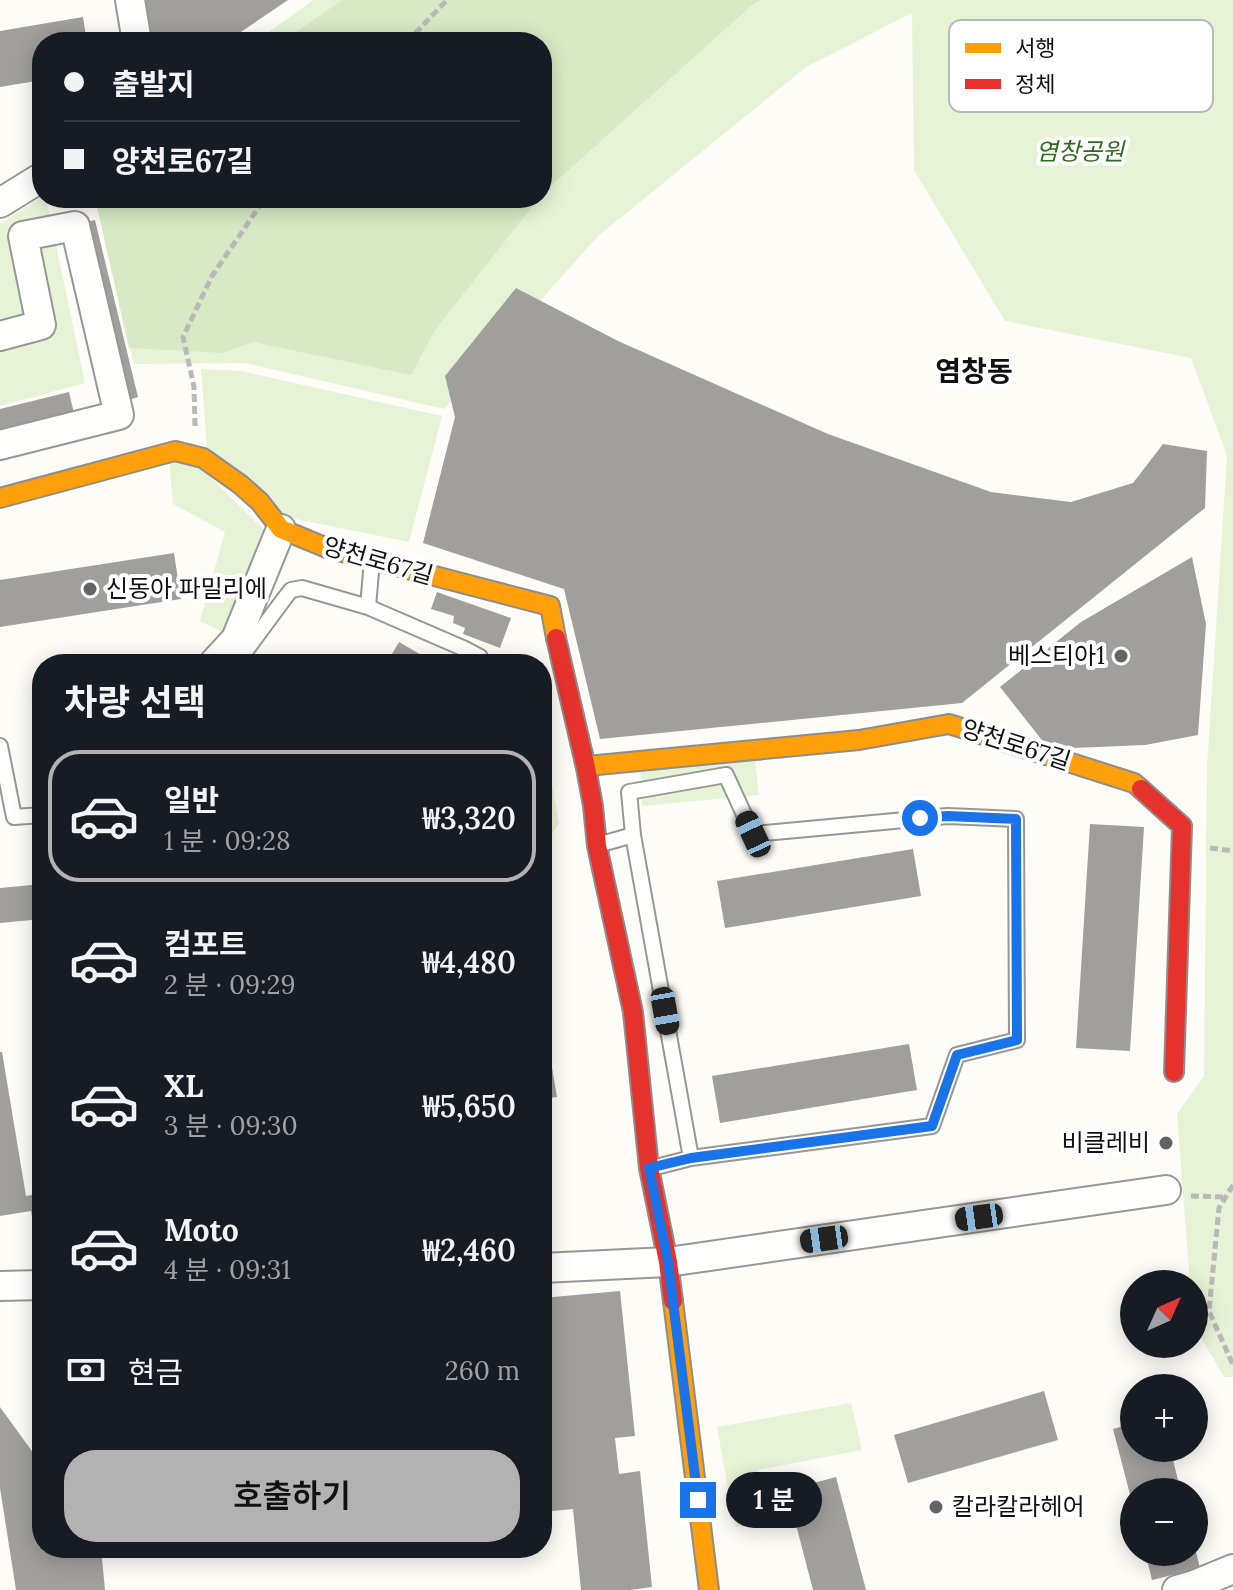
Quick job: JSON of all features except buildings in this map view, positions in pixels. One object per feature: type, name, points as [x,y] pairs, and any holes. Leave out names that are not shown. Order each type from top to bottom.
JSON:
[{"type":"street","points":[[130,0],[135,32]]},
{"type":"street","points":[[0,203],[32,183]]},
{"type":"street","points":[[0,336],[41,325],[23,236],[75,226],[119,415],[0,445]]},
{"type":"street","points":[[0,498],[175,451]]},
{"type":"street","name":"양천로67길","points":[[175,451],[203,458],[241,485],[260,502],[281,529],[327,548],[550,606],[587,766],[597,846],[633,1012],[649,1168],[668,1262],[709,1590]]},
{"type":"street","points":[[222,654],[236,639],[281,529]]},
{"type":"street","name":"양천로67길","points":[[587,766],[859,740],[949,724],[1134,783],[1182,826],[1174,1072]]},
{"type":"street","points":[[552,1268],[668,1262],[1177,1193]]},
{"type":"street","points":[[0,1286],[32,1285]]},
{"type":"street","points":[[1177,1590],[1233,1569]]},
{"type":"lane","points":[[368,607],[372,560]]},
{"type":"lane","points":[[243,654],[291,590],[302,588],[368,607],[474,654]]},
{"type":"lane","points":[[0,746],[14,817],[32,816]]},
{"type":"lane","points":[[649,1168],[691,1158],[932,1126],[957,1055],[1017,1040],[1016,819],[948,816],[753,834],[726,775],[629,792],[633,835],[691,1158]]},
{"type":"lane","points":[[597,846],[633,835]]},
{"type":"path","points":[[417,32],[447,0]]},
{"type":"path","points":[[175,451],[195,431],[194,387],[183,337],[212,276],[258,208]]},
{"type":"path","points":[[1207,848],[1233,851]]},
{"type":"path","points":[[1233,1185],[1219,1208],[1209,1311],[1233,1365]]},
{"type":"path","points":[[1177,1193],[1226,1197]]},
{"type":"green space","name":"염창공원","points":[[313,0],[1233,0],[1233,1377],[1224,1377],[1208,1350],[1208,1270],[1189,1270],[1177,1114],[1204,1076],[1207,767],[1227,456],[1191,358],[1005,321],[914,170],[912,13],[806,67],[598,236],[444,409],[245,363],[134,364],[98,208],[552,208],[552,32],[269,32]]},
{"type":"green space","points":[[342,0],[760,0],[552,185],[552,32],[296,32]]},
{"type":"green space","points":[[32,203],[32,208],[48,208],[85,383],[0,406],[0,224]]},
{"type":"green space","points":[[97,208],[531,208],[435,330],[411,375],[253,342],[223,353],[129,348]]},
{"type":"green space","points":[[201,369],[241,371],[442,416],[409,542],[286,517],[207,448]]},
{"type":"green space","points":[[169,458],[198,465],[265,531],[236,639],[200,621],[225,532],[173,504]]},
{"type":"green space","points":[[754,752],[759,795],[642,806],[640,764]]},
{"type":"green space","points":[[552,785],[559,824],[552,834]]},
{"type":"green space","points":[[851,1403],[862,1450],[758,1470],[765,1522],[735,1527],[717,1427]]},
{"type":"traffic: slow","points":[[0,498],[175,451],[203,458],[260,502],[281,529],[327,548],[550,606],[556,638]]},
{"type":"traffic: slow","points":[[587,766],[859,740],[949,724],[1134,783],[1141,789]]},
{"type":"traffic: slow","points":[[673,1301],[709,1590]]},
{"type":"traffic: jam","points":[[556,638],[586,768],[597,846],[633,1012],[649,1168],[673,1301]]},
{"type":"traffic: jam","points":[[1141,789],[1182,826],[1174,1072]]},
{"type":"place","name":"신동아 파밀리에","points":[[90,589]]},
{"type":"place","name":"베스티아1","points":[[1121,656]]},
{"type":"place","name":"비클레비","points":[[1166,1143]]},
{"type":"place","name":"칼라칼라헤어","points":[[936,1507]]},
{"type":"district","name":"염창동","points":[[974,371]]},
{"type":"route","points":[[698,1500],[668,1262],[649,1168],[691,1158],[932,1126],[957,1055],[1017,1040],[1016,819],[920,818]]}]
